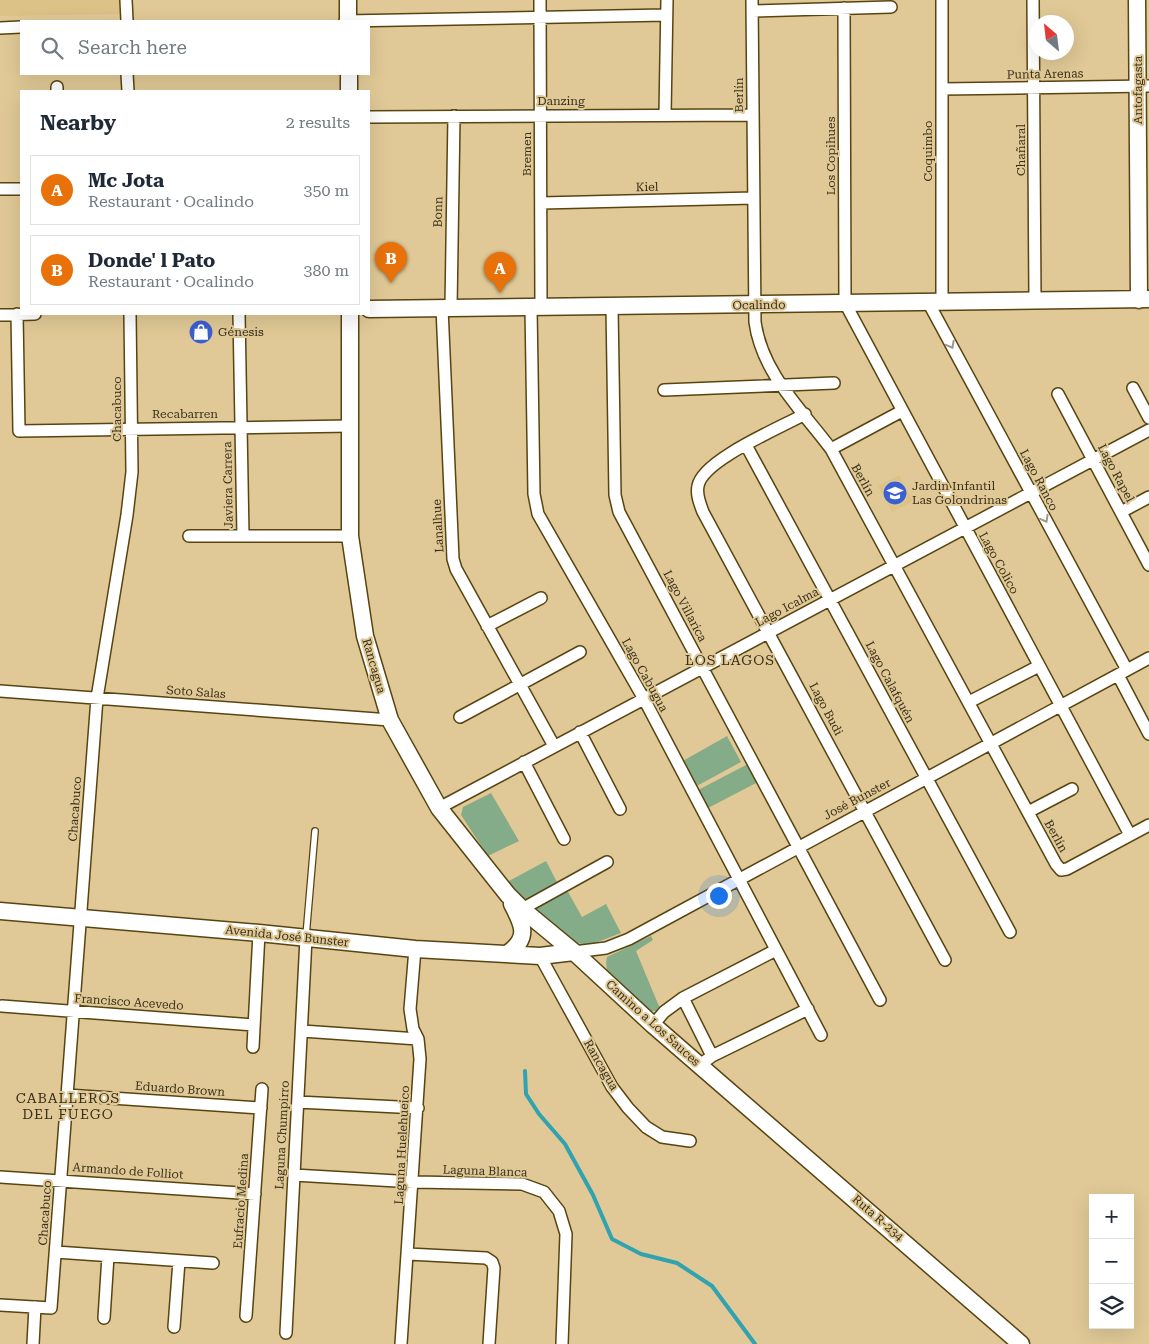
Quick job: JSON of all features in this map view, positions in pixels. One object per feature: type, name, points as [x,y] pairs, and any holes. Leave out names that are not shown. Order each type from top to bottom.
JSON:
[{"type":"main road","points":[[347,20],[348,0]]},
{"type":"main road","name":"Antofagasta","points":[[1137,0],[1143,86],[1144,300]]},
{"type":"main road","points":[[348,75],[349,90]]},
{"type":"main road","name":"Ocalindo","points":[[370,309],[1144,300]]},
{"type":"main road","name":"Rancagua","points":[[350,315],[350,536],[365,636],[390,720],[439,808],[508,896],[574,952]]},
{"type":"main road","points":[[507,954],[517,947],[522,936],[519,918],[508,896]]},
{"type":"main road","name":"Avenida José Bunster","points":[[0,911],[259,933],[415,949],[540,956],[574,952]]},
{"type":"main road","name":"Camino a Los Sauces","points":[[574,952],[653,1025],[712,1058],[734,1093]]},
{"type":"main road","name":"Ruta R-234","points":[[734,1093],[1022,1344]]},
{"type":"street","points":[[126,0],[127,20]]},
{"type":"street","name":"Bremen","points":[[536,308],[541,203],[540,0]]},
{"type":"street","points":[[665,114],[667,0]]},
{"type":"street","name":"Coquimbo","points":[[935,302],[942,89],[942,0]]},
{"type":"street","name":"Chañaral","points":[[1033,0],[1035,301]]},
{"type":"street","points":[[752,5],[844,8],[891,7]]},
{"type":"street","name":"Berlín","points":[[752,5],[755,322],[758,340],[779,385],[805,414],[831,449],[1061,870],[1068,869],[1130,835]]},
{"type":"street","name":"Los Copihues","points":[[844,8],[845,303]]},
{"type":"street","points":[[370,21],[666,15]]},
{"type":"street","points":[[0,28],[20,27]]},
{"type":"street","points":[[127,75],[128,90]]},
{"type":"street","name":"Punta Arenas","points":[[942,89],[1143,86]]},
{"type":"street","name":"Danzing","points":[[370,117],[753,115]]},
{"type":"street","name":"Bonn","points":[[446,308],[454,116]]},
{"type":"street","points":[[0,189],[20,189]]},
{"type":"street","name":"Kiel","points":[[541,203],[754,198]]},
{"type":"street","name":"Lago Ranco","points":[[935,302],[1122,672],[1149,734]]},
{"type":"street","name":"Lago Colico","points":[[845,303],[1130,835]]},
{"type":"street","name":"Lago Villarica","points":[[612,307],[616,503],[619,512],[880,1000]]},
{"type":"street","name":"Lanalhue","points":[[446,308],[454,559],[456,569],[554,746]]},
{"type":"street","name":"Lago Cabugua","points":[[536,308],[534,494],[538,514],[644,699],[821,1035]]},
{"type":"street","points":[[0,315],[20,314]]},
{"type":"street","name":"Recabarren","points":[[23,315],[19,431],[351,426]]},
{"type":"street","name":"Chacabuco","points":[[35,1307],[50,1308],[56,1252],[97,698],[127,515],[132,472],[130,315]]},
{"type":"street","name":"Javiera Carrera","points":[[239,315],[243,536]]},
{"type":"street","points":[[664,390],[834,383]]},
{"type":"street","points":[[1133,388],[1149,418]]},
{"type":"street","name":"Lago Rapel","points":[[1058,394],[1149,565]]},
{"type":"street","points":[[831,449],[902,411]]},
{"type":"street","points":[[746,445],[805,414]]},
{"type":"street","name":"Lago Icalma","points":[[439,808],[1149,430]]},
{"type":"street","name":"Lago Budi","points":[[746,445],[706,470],[698,485],[698,495],[703,512],[946,960]]},
{"type":"street","name":"Lago Calafquén","points":[[746,445],[1010,932]]},
{"type":"street","points":[[1121,512],[1149,497]]},
{"type":"street","points":[[189,536],[350,536]]},
{"type":"street","points":[[487,626],[541,598]]},
{"type":"street","points":[[460,717],[580,652]]},
{"type":"street","name":"José Bunster","points":[[574,952],[606,948],[618,944],[1149,658]]},
{"type":"street","points":[[969,702],[1039,666]]},
{"type":"street","name":"Soto Salas","points":[[0,691],[390,720]]},
{"type":"street","points":[[580,732],[620,809]]},
{"type":"street","points":[[524,762],[564,839]]},
{"type":"street","points":[[1028,812],[1072,789]]},
{"type":"street","points":[[1130,835],[1149,825]]},
{"type":"street","points":[[522,909],[607,862]]},
{"type":"street","points":[[253,1047],[259,933]]},
{"type":"street","name":"Laguna Chumpirro","points":[[286,1333],[306,938]]},
{"type":"street","name":"Laguna Huelehueico","points":[[401,1344],[414,1182],[420,1059],[418,1039],[413,1029],[410,1009],[415,949]]},
{"type":"street","points":[[653,1025],[664,1012],[683,998],[776,950]]},
{"type":"street","name":"Rancagua","points":[[540,956],[612,1087],[628,1108],[646,1127],[662,1137],[690,1141]]},
{"type":"street","points":[[683,998],[712,1058],[808,1009]]},
{"type":"street","name":"Francisco Acevedo","points":[[2,1006],[254,1025]]},
{"type":"street","points":[[302,1031],[418,1039]]},
{"type":"street","name":"Eufracio Medina","points":[[246,1316],[262,1089]]},
{"type":"street","name":"Eduardo Brown","points":[[67,1095],[261,1108]]},
{"type":"street","points":[[298,1102],[418,1108]]},
{"type":"street","name":"Laguna Blanca","points":[[294,1175],[414,1182],[522,1184],[538,1188],[550,1198],[562,1218],[567,1242],[562,1344]]},
{"type":"street","name":"Armando de Folliot","points":[[0,1177],[255,1194]]},
{"type":"street","points":[[56,1252],[213,1263]]},
{"type":"street","points":[[408,1254],[486,1258],[492,1262],[494,1268],[489,1344]]},
{"type":"street","points":[[104,1318],[108,1256]]},
{"type":"street","points":[[174,1327],[179,1260]]},
{"type":"street","points":[[0,1304],[35,1307],[33,1344]]},
{"type":"lane","points":[[306,938],[315,831]]},
{"type":"shaded area","points":[[0,0],[121,0],[121,14],[0,16]]},
{"type":"shaded area","name":"Jardin Infantil Las Golondrinas","points":[[899,475],[913,501],[892,512],[878,486]]},
{"type":"green space","points":[[727,736],[741,762],[695,787],[681,762]]},
{"type":"green space","points":[[748,764],[758,782],[708,808],[698,790]]},
{"type":"green space","points":[[491,793],[519,841],[488,856],[461,815],[463,807]]},
{"type":"green space","points":[[546,861],[558,884],[526,901],[507,882]]},
{"type":"green space","points":[[567,890],[582,917],[606,904],[621,933],[590,945],[569,942],[530,909]]},
{"type":"green space","points":[[651,936],[653,940],[636,951],[661,1011],[647,1011],[625,994],[608,974],[606,966],[607,957]]},
{"type":"waterway","points":[[525,1071],[526,1094],[539,1114],[565,1144],[593,1195],[612,1239],[641,1254],[677,1263],[712,1286],[755,1344]]},
{"type":"place","name":"Donde' l Pato","points":[[391,283]]},
{"type":"place","name":"Mc Jota","points":[[500,293]]},
{"type":"place","name":"Génesis","points":[[201,332]]},
{"type":"place","name":"Jardin Infantil Las Golondrinas","points":[[895,493]]},
{"type":"district","name":"LOS LAGOS","points":[[730,660]]},
{"type":"district","name":"CABALLEROS DEL FUEGO","points":[[68,1106]]}]
